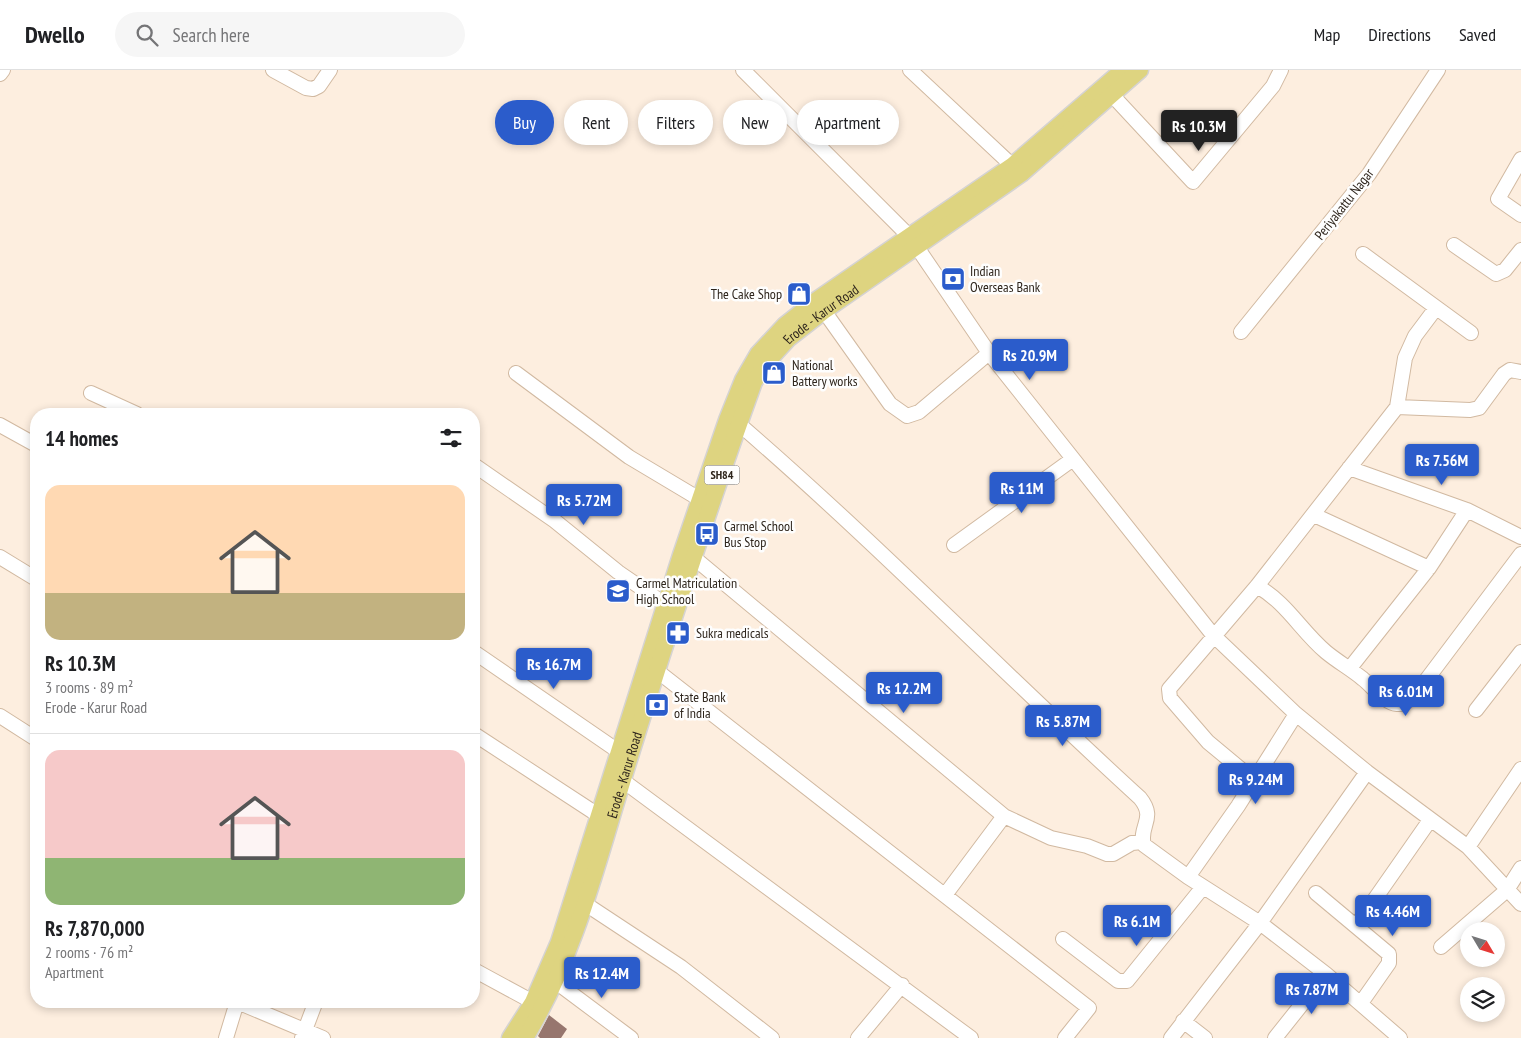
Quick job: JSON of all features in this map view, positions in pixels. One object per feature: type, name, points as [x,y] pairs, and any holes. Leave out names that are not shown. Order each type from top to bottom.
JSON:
[{"type":"main road","name":"Erode - Karur Road","points":[[1017,170],[1123,70]]},
{"type":"main road","name":"Erode - Karur Road","points":[[510,1038],[532,1002],[559,942],[618,751],[693,558],[754,382],[767,362],[788,339],[913,243],[1017,170],[1114,96],[1140,70]]},
{"type":"main road","name":"Erode - Karur Road","points":[[525,1038],[556,982],[572,945],[656,670],[701,500],[727,420],[744,380],[758,354],[785,325],[818,300],[913,243]]},
{"type":"street","points":[[0,74],[3,70]]},
{"type":"street","points":[[273,70],[306,88],[313,89],[319,86],[330,70]]},
{"type":"street","points":[[743,70],[913,243],[988,353],[1213,635],[1296,714],[1367,772],[1468,847],[1521,904]]},
{"type":"street","points":[[910,70],[1017,170]]},
{"type":"street","points":[[1114,96],[1193,182],[1273,86],[1281,70]]},
{"type":"street","name":"Periyakattu Nagar","points":[[1241,332],[1369,174],[1438,70]]},
{"type":"street","points":[[1521,159],[1498,199],[1521,216]]},
{"type":"street","points":[[1454,245],[1496,274],[1505,270],[1521,250]]},
{"type":"street","points":[[1362,254],[1471,334]]},
{"type":"street","points":[[1255,781],[1208,742],[1168,695],[1170,686],[1257,586],[1397,406],[1407,353],[1415,336],[1436,308]]},
{"type":"street","points":[[824,311],[890,404],[907,416],[919,412],[988,353]]},
{"type":"street","points":[[1397,406],[1470,410],[1479,408],[1504,374],[1510,370],[1521,372]]},
{"type":"street","points":[[516,373],[629,457],[701,500]]},
{"type":"street","points":[[90,393],[124,408]]},
{"type":"street","points":[[739,424],[826,499],[1012,680],[1146,804],[1148,814],[1142,842]]},
{"type":"street","points":[[0,425],[30,442]]},
{"type":"street","points":[[954,545],[1073,460]]},
{"type":"street","points":[[1350,468],[1467,510],[1521,537]]},
{"type":"street","points":[[480,469],[554,522],[618,572],[672,609]]},
{"type":"street","points":[[1350,668],[1429,568],[1467,510]]},
{"type":"street","points":[[1314,515],[1429,568]]},
{"type":"street","points":[[1257,586],[1283,605],[1326,652],[1396,704],[1407,702],[1430,676],[1521,554]]},
{"type":"street","points":[[0,557],[30,575]]},
{"type":"street","points":[[693,558],[1004,816],[1051,838],[1087,846],[1107,854],[1113,854],[1132,843],[1142,842]]},
{"type":"street","points":[[1476,710],[1521,652]]},
{"type":"street","points":[[480,656],[618,751]]},
{"type":"street","points":[[656,670],[1089,1008],[1065,1038]]},
{"type":"street","points":[[1188,877],[1255,781],[1296,714]]},
{"type":"street","points":[[0,716],[30,735]]},
{"type":"street","points":[[480,738],[598,815]]},
{"type":"street","points":[[1468,847],[1521,769]]},
{"type":"street","points":[[1171,1038],[1260,923],[1367,772]]},
{"type":"street","points":[[622,780],[902,985],[971,1038]]},
{"type":"street","points":[[944,895],[1004,816]]},
{"type":"street","points":[[1356,926],[1430,820]]},
{"type":"street","points":[[1142,842],[1188,877],[1260,923],[1326,974],[1400,1038]]},
{"type":"street","points":[[1440,947],[1506,890],[1521,868]]},
{"type":"street","points":[[1063,939],[1118,981],[1127,981],[1204,887]]},
{"type":"street","points":[[1316,893],[1391,957],[1361,1003]]},
{"type":"street","points":[[584,903],[682,968],[772,1038]]},
{"type":"street","points":[[480,973],[532,1002]]},
{"type":"street","points":[[1275,1038],[1326,974]]},
{"type":"street","points":[[556,982],[630,1038]]},
{"type":"street","points":[[858,1038],[902,985]]},
{"type":"street","points":[[226,1038],[234,1008]]},
{"type":"street","points":[[249,1008],[304,1034],[323,1038]]},
{"type":"street","points":[[304,1034],[313,1008]]},
{"type":"street","points":[[1183,1021],[1205,1038]]},
{"type":"building","points":[[549,1015],[567,1029],[561,1038],[540,1038],[538,1036]]},
{"type":"place","name":"Indian Overseas Bank","points":[[953,279]]},
{"type":"place","name":"The Cake Shop","points":[[799,294]]},
{"type":"place","name":"National Battery works","points":[[774,373]]},
{"type":"place","name":"Carmel School Bus Stop","points":[[707,534]]},
{"type":"place","name":"Carmel Matriculation High School","points":[[618,591]]},
{"type":"place","name":"Sukra medicals","points":[[678,633]]},
{"type":"place","name":"State Bank of India","points":[[657,705]]}]
